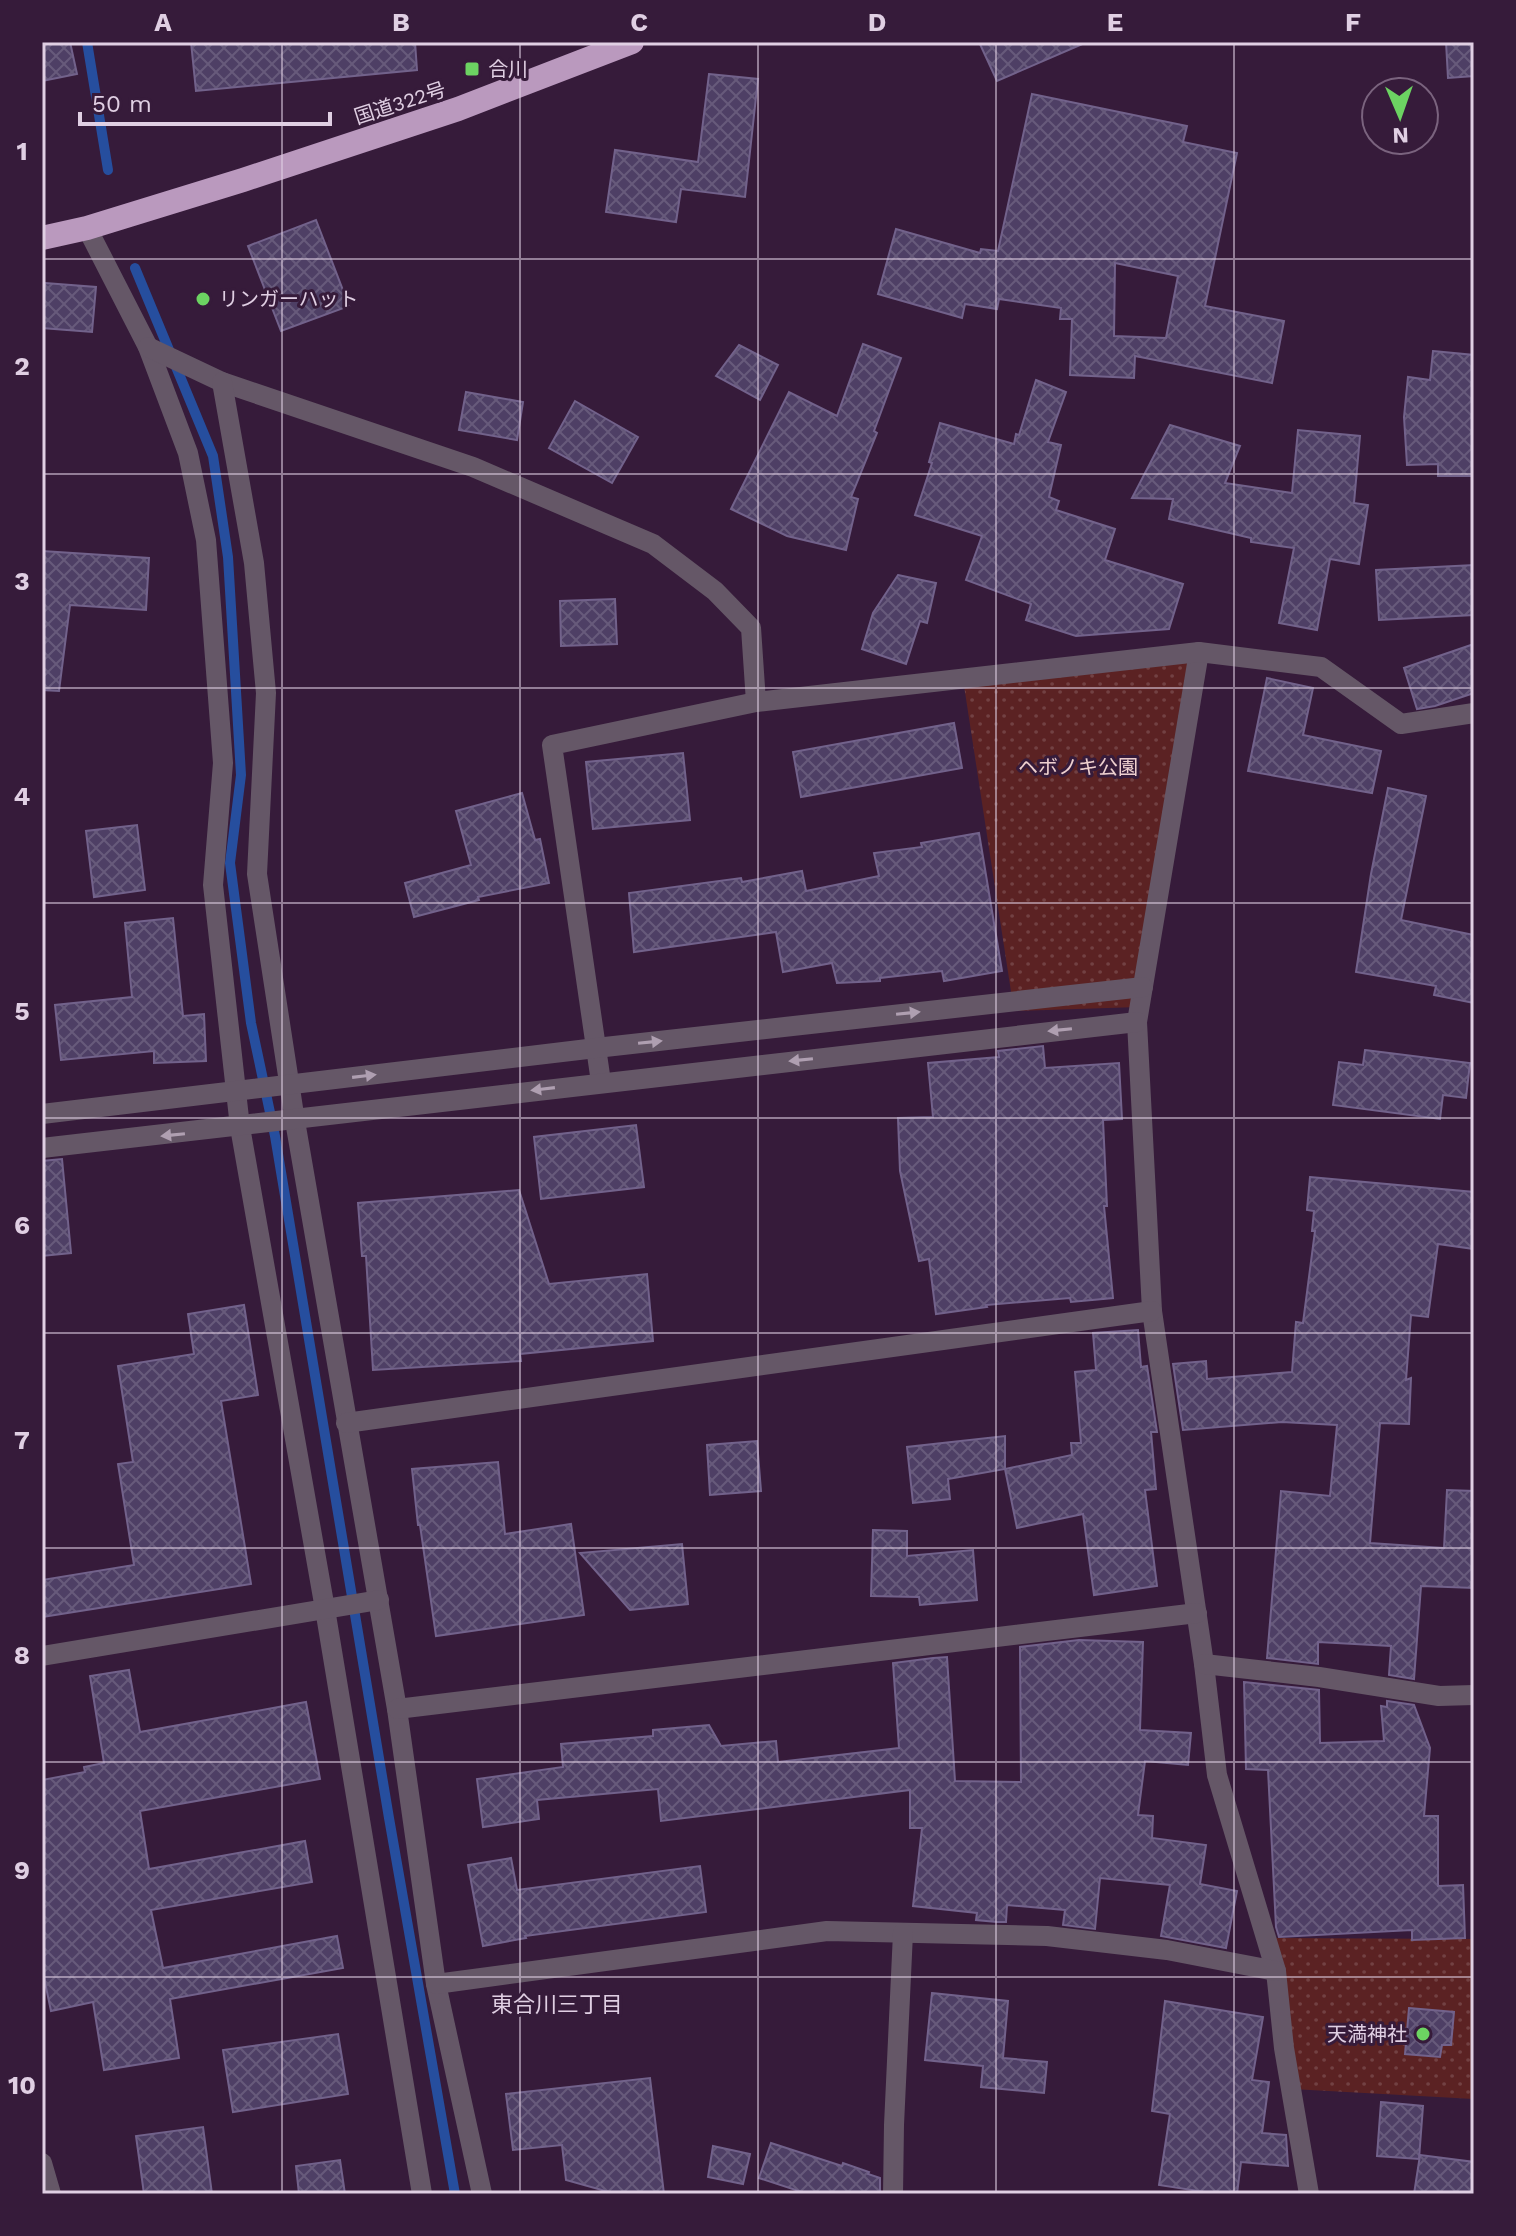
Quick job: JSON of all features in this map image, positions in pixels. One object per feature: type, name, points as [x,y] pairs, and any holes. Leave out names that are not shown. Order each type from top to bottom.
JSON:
[{"type":"highway","name":"国道322号","points":[[42,238],[87,228],[243,180],[458,109],[632,42]]},
{"type":"street","points":[[87,228],[148,347],[188,453],[206,540],[223,763],[213,885],[239,1091],[422,2194]]},
{"type":"street","points":[[148,347],[222,382],[473,467],[653,544],[715,591],[751,628],[756,702]]},
{"type":"street","points":[[222,382],[254,563],[266,693],[257,874],[294,1121],[397,1709],[436,1984],[482,2194]]},
{"type":"street","points":[[1199,652],[1137,1022],[1152,1311],[1197,1613],[1217,1775],[1276,1971],[1284,2048],[1309,2194]]},
{"type":"street","points":[[601,1082],[552,745],[756,702],[1199,652],[1321,667],[1401,724],[1474,713]]},
{"type":"street","points":[[42,1114],[1143,987]]},
{"type":"street","points":[[42,1148],[1137,1022]]},
{"type":"street","points":[[346,1423],[1152,1311]]},
{"type":"street","points":[[42,1656],[379,1600]]},
{"type":"street","points":[[397,1709],[1197,1613]]},
{"type":"street","points":[[1204,1664],[1319,1677],[1439,1696],[1474,1695]]},
{"type":"street","points":[[436,1984],[827,1931],[1047,1936],[1167,1950],[1276,1971]]},
{"type":"street","points":[[893,2194],[903,1933]]},
{"type":"street","points":[[42,2163],[51,2194]]},
{"type":"green space","name":"ヘボノキ公園","points":[[1199,652],[1138,1007],[1014,1011],[963,679]]},
{"type":"green space","points":[[1264,1931],[1277,1938],[1472,1939],[1474,2099],[1292,2089]]},
{"type":"building","points":[[42,42],[70,42],[77,74],[42,81]]},
{"type":"building","points":[[191,42],[415,42],[417,70],[196,91]]},
{"type":"building","points":[[979,42],[1087,42],[997,81]]},
{"type":"building","points":[[1446,42],[1474,42],[1474,76],[1448,78]]},
{"type":"building","points":[[709,74],[758,79],[745,197],[681,189],[676,222],[606,212],[615,150],[698,162]]},
{"type":"building","points":[[1032,94],[1187,126],[1183,142],[1237,153],[1205,306],[1284,321],[1272,383],[1135,356],[1134,378],[1070,375],[1072,319],[1060,319],[1061,308],[999,299],[997,309],[965,304],[962,318],[878,294],[896,229],[980,253],[981,249],[998,251]],"holes":[[[1115,263],[1178,276],[1166,338],[1114,336]]]},
{"type":"building","points":[[316,220],[349,306],[281,331],[248,246]]},
{"type":"building","points":[[45,283],[96,287],[92,332],[42,328]]},
{"type":"building","points":[[863,344],[901,358],[874,431],[877,433],[851,497],[858,499],[846,550],[787,536],[731,509],[789,392],[837,416]]},
{"type":"building","points":[[739,345],[778,365],[760,400],[716,376]]},
{"type":"building","points":[[1433,351],[1474,355],[1474,476],[1438,476],[1438,464],[1407,465],[1404,417],[1408,377],[1430,380]]},
{"type":"building","points":[[1036,380],[1066,392],[1048,442],[1061,445],[1049,497],[1059,501],[1056,510],[1115,529],[1105,560],[1183,584],[1169,629],[1076,636],[1026,620],[1031,604],[966,580],[982,536],[915,515],[932,463],[929,462],[940,423],[1014,444]]},
{"type":"building","points":[[466,392],[523,402],[517,440],[459,430]]},
{"type":"building","points":[[575,401],[638,437],[612,483],[549,448]]},
{"type":"building","points":[[1170,425],[1240,446],[1225,483],[1292,493],[1298,430],[1360,436],[1354,503],[1368,505],[1359,564],[1330,559],[1317,630],[1279,623],[1294,548],[1251,542],[1251,538],[1169,519],[1173,499],[1132,498]]},
{"type":"building","points":[[42,551],[149,558],[146,610],[70,605],[59,691],[42,690]]},
{"type":"building","points":[[1474,565],[1474,615],[1379,620],[1376,570]]},
{"type":"building","points":[[898,575],[936,583],[927,623],[920,621],[906,664],[862,649],[873,613]]},
{"type":"building","points":[[615,599],[617,644],[561,646],[560,601]]},
{"type":"building","points":[[1474,644],[1474,693],[1417,709],[1404,668]]},
{"type":"building","points":[[1267,678],[1313,688],[1303,735],[1381,751],[1372,793],[1248,771]]},
{"type":"building","points":[[954,723],[962,768],[801,797],[793,752]]},
{"type":"building","points":[[683,753],[690,820],[593,829],[586,762]]},
{"type":"building","points":[[1388,788],[1426,796],[1401,920],[1474,935],[1474,1003],[1434,995],[1436,986],[1356,972]]},
{"type":"building","points":[[522,793],[535,840],[540,839],[549,883],[478,897],[479,900],[414,917],[405,883],[471,865],[456,811]]},
{"type":"building","points":[[137,825],[145,890],[94,897],[86,831]]},
{"type":"building","points":[[979,833],[1002,971],[944,981],[942,971],[880,978],[880,981],[837,983],[832,963],[783,972],[776,932],[634,952],[629,893],[741,878],[742,882],[802,871],[806,891],[879,876],[874,853],[922,847],[921,843]]},
{"type":"building","points":[[173,918],[183,1016],[204,1014],[206,1061],[154,1063],[154,1051],[61,1060],[55,1005],[132,997],[125,923]]},
{"type":"building","points":[[1043,1046],[1045,1068],[1119,1063],[1122,1119],[1103,1120],[1107,1206],[1104,1206],[1113,1298],[986,1305],[936,1314],[929,1259],[919,1261],[900,1171],[898,1118],[933,1117],[928,1063],[999,1057],[998,1051]]},
{"type":"building","points":[[1365,1050],[1470,1063],[1466,1098],[1443,1095],[1440,1119],[1333,1105],[1339,1062],[1363,1065]]},
{"type":"building","points":[[636,1125],[644,1187],[541,1199],[534,1137]]},
{"type":"building","points":[[62,1159],[71,1253],[42,1256],[42,1161]]},
{"type":"building","points":[[1310,1177],[1474,1192],[1474,1249],[1438,1244],[1428,1317],[1411,1315],[1406,1380],[1411,1378],[1409,1424],[1380,1423],[1370,1543],[1444,1548],[1447,1490],[1474,1491],[1474,1588],[1421,1586],[1414,1679],[1389,1675],[1391,1646],[1318,1642],[1318,1664],[1267,1658],[1281,1491],[1330,1496],[1337,1425],[1282,1422],[1183,1430],[1173,1364],[1206,1361],[1207,1379],[1292,1372],[1296,1322],[1303,1323],[1315,1231],[1312,1231],[1314,1211],[1307,1210]]},
{"type":"building","points":[[519,1190],[549,1284],[647,1274],[653,1341],[520,1354],[521,1361],[373,1370],[366,1256],[362,1256],[358,1203]]},
{"type":"building","points":[[244,1305],[258,1395],[221,1401],[251,1584],[42,1617],[42,1580],[134,1565],[118,1464],[133,1462],[118,1366],[194,1354],[188,1314]]},
{"type":"building","points":[[1138,1330],[1141,1367],[1147,1366],[1157,1432],[1151,1432],[1156,1489],[1145,1490],[1157,1586],[1094,1595],[1083,1514],[1017,1528],[1005,1469],[1072,1455],[1071,1443],[1081,1443],[1075,1372],[1096,1370],[1093,1333]]},
{"type":"building","points":[[1005,1436],[1005,1469],[948,1479],[950,1499],[913,1503],[907,1447]]},
{"type":"building","points":[[757,1441],[761,1491],[710,1495],[707,1445]]},
{"type":"building","points":[[498,1462],[505,1534],[571,1524],[584,1615],[436,1636],[412,1469]]},
{"type":"building","points":[[873,1530],[907,1531],[907,1556],[973,1550],[977,1600],[920,1605],[919,1597],[871,1596]]},
{"type":"building","points":[[682,1544],[688,1604],[630,1610],[580,1553]]},
{"type":"building","points":[[1079,1640],[1143,1642],[1140,1730],[1191,1733],[1188,1765],[1145,1761],[1138,1815],[1153,1816],[1152,1838],[1206,1845],[1200,1884],[1237,1891],[1226,1948],[1161,1936],[1170,1885],[1100,1878],[1095,1929],[1063,1925],[1065,1910],[1007,1905],[1006,1922],[997,1922],[976,1920],[977,1913],[913,1906],[922,1828],[910,1828],[910,1790],[661,1821],[658,1789],[537,1800],[539,1819],[483,1827],[477,1779],[563,1767],[561,1744],[653,1736],[653,1730],[709,1725],[721,1746],[776,1741],[778,1762],[899,1748],[893,1663],[933,1658],[947,1657],[955,1781],[1021,1782],[1020,1647]]},
{"type":"building","points":[[129,1670],[140,1732],[306,1702],[320,1779],[140,1811],[149,1869],[305,1841],[312,1882],[151,1910],[163,1968],[337,1936],[343,1968],[170,1999],[179,2058],[104,2070],[93,2002],[51,2011],[42,1968],[42,1780],[85,1772],[84,1767],[104,1763],[90,1676]]},
{"type":"building","points":[[1244,1682],[1319,1690],[1320,1743],[1384,1741],[1381,1706],[1387,1707],[1387,1701],[1414,1705],[1430,1748],[1424,1816],[1438,1816],[1438,1886],[1463,1885],[1465,1938],[1412,1940],[1412,1930],[1279,1937],[1268,1770],[1246,1769]]},
{"type":"building","points":[[511,1858],[517,1890],[700,1866],[706,1912],[525,1936],[483,1946],[468,1865]]},
{"type":"building","points":[[932,1993],[1008,2001],[1003,2058],[1047,2062],[1044,2093],[981,2087],[983,2066],[925,2060]]},
{"type":"building","points":[[1165,2001],[1263,2017],[1252,2080],[1269,2082],[1262,2133],[1286,2135],[1288,2166],[1241,2162],[1237,2194],[1159,2185],[1170,2114],[1152,2111]]},
{"type":"building","points":[[1409,2008],[1454,2012],[1451,2045],[1442,2045],[1440,2057],[1405,2054]]},
{"type":"building","points":[[338,2034],[348,2094],[233,2112],[223,2050]]},
{"type":"building","points":[[650,2078],[664,2194],[616,2194],[566,2180],[562,2145],[513,2150],[506,2094]]},
{"type":"building","points":[[1381,2102],[1423,2106],[1419,2159],[1377,2156]]},
{"type":"building","points":[[203,2127],[212,2194],[144,2194],[136,2136]]},
{"type":"building","points":[[771,2143],[869,2172],[880,2178],[880,2194],[808,2194],[759,2178]]},
{"type":"building","points":[[713,2146],[750,2154],[743,2184],[708,2177]]},
{"type":"building","points":[[1420,2155],[1474,2162],[1474,2194],[1414,2194]]},
{"type":"building","points":[[340,2160],[345,2194],[299,2194],[296,2166]]},
{"type":"waterway","points":[[87,42],[108,170]]},
{"type":"waterway","points":[[135,268],[213,456],[228,557],[241,775],[230,863],[251,1023],[275,1136],[455,2194]]},
{"type":"place","name":"合川","points":[[472,69]]},
{"type":"place","name":"リンガーハット","points":[[203,299]]},
{"type":"place","name":"天満神社","points":[[1423,2034]]},
{"type":"district","name":"東合川三丁目","points":[[557,2004]]}]
